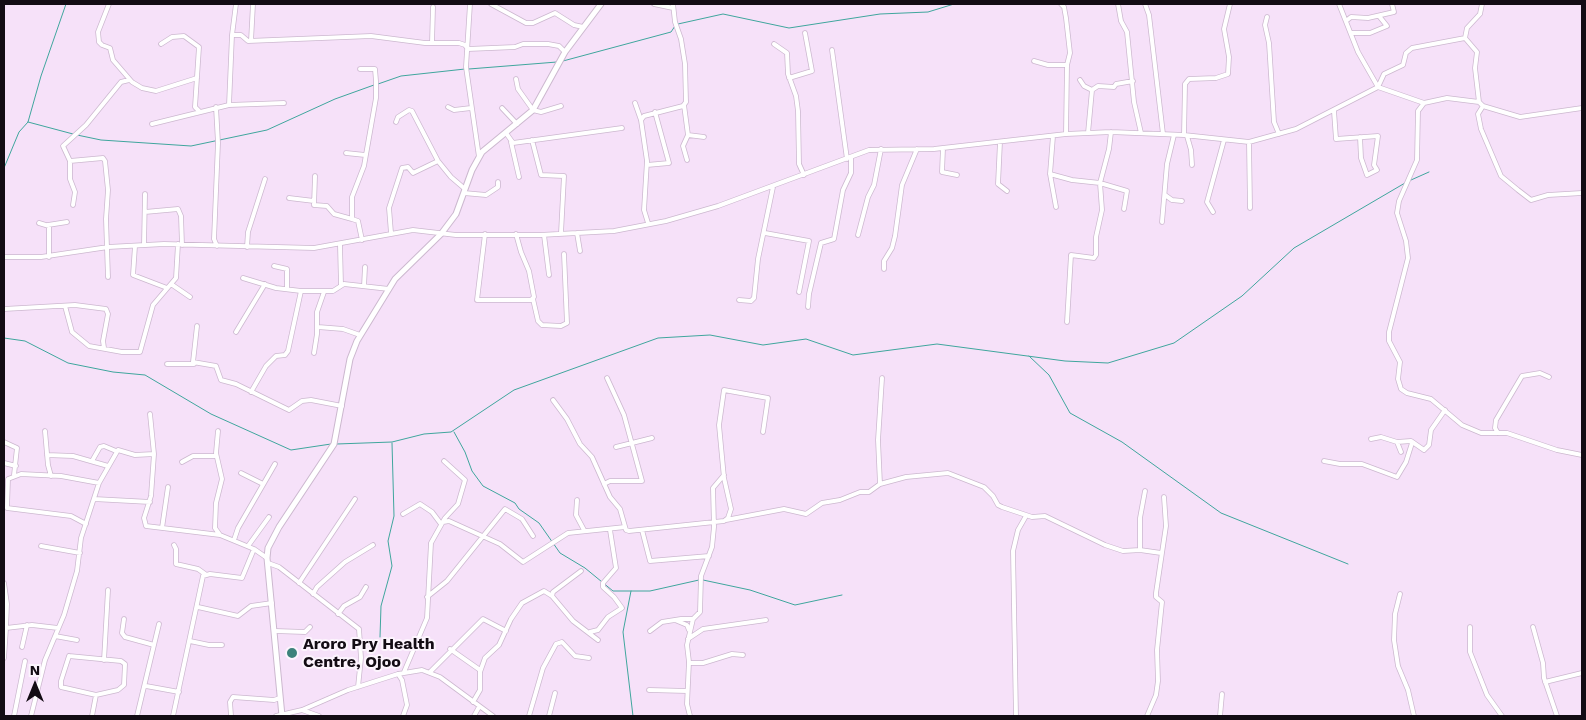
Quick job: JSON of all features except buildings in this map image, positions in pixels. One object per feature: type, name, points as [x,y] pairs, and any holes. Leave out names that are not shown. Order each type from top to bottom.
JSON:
[{"type":"main road","points":[[280,716],[268,560],[271,541],[330,451],[342,406],[350,359],[360,336],[389,289],[406,266],[441,234],[456,214],[479,157],[490,144],[518,124],[533,110],[565,52],[600,4]]},
{"type":"street","points":[[109,4],[98,32],[99,42],[102,46],[110,48],[113,60],[129,80],[138,87],[152,92],[197,78]]},
{"type":"street","points":[[229,105],[232,35],[236,4]]},
{"type":"street","points":[[252,41],[253,4]]},
{"type":"street","points":[[470,4],[466,66],[479,157]]},
{"type":"street","points":[[492,4],[526,23],[533,23],[555,13],[574,25],[583,27]]},
{"type":"street","points":[[654,4],[673,6],[685,64],[686,100],[684,105],[688,135],[684,146],[687,160]]},
{"type":"street","points":[[1061,4],[1064,6],[1070,53],[1067,65],[1066,134]]},
{"type":"street","points":[[1118,4],[1120,21],[1127,32],[1134,102],[1141,133]]},
{"type":"street","points":[[1144,4],[1149,15],[1163,134]]},
{"type":"street","points":[[1192,165],[1191,150],[1185,135],[1184,84],[1189,79],[1216,78],[1228,74],[1229,57],[1224,29],[1230,4]]},
{"type":"street","points":[[1339,4],[1358,52],[1378,87],[1424,103],[1447,98],[1479,102],[1483,106],[1520,117],[1582,108]]},
{"type":"street","points":[[1346,21],[1351,17],[1379,16],[1394,12],[1392,4]]},
{"type":"street","points":[[1465,38],[1467,28],[1480,14],[1482,4]]},
{"type":"street","points":[[432,43],[433,7]]},
{"type":"street","points":[[1350,33],[1370,33],[1387,26],[1379,16]]},
{"type":"street","points":[[1267,17],[1265,25],[1269,43],[1274,122],[1279,134]]},
{"type":"street","points":[[574,25],[576,37]]},
{"type":"street","points":[[789,78],[812,71],[805,33]]},
{"type":"street","points":[[232,35],[241,35],[246,40],[252,41],[367,36],[459,44],[465,45],[468,49]]},
{"type":"street","points":[[161,44],[179,36],[184,36],[197,45],[195,107],[199,111]]},
{"type":"street","points":[[4,257],[49,257],[108,247],[144,245],[314,248],[340,245],[391,233],[421,230],[441,234],[544,235],[614,231],[693,214],[773,187],[862,152],[880,149],[943,148],[1066,134],[1111,132],[1185,135],[1249,142],[1296,129],[1378,87],[1384,74],[1403,66],[1406,53],[1412,48],[1465,38]]},
{"type":"street","points":[[1465,38],[1477,52],[1475,68],[1479,102]]},
{"type":"street","points":[[468,49],[531,44],[559,46],[565,52]]},
{"type":"street","points":[[774,44],[787,53],[789,78],[796,96],[800,133],[799,164],[804,175]]},
{"type":"street","points":[[808,307],[809,294],[821,243],[834,239],[843,190],[851,173],[832,50]]},
{"type":"street","points":[[1034,61],[1048,65],[1067,65]]},
{"type":"street","points":[[352,219],[352,197],[362,172],[376,98],[375,69],[360,69]]},
{"type":"street","points":[[73,205],[75,192],[70,179],[70,161],[66,157],[63,144],[86,125],[120,82],[129,80]]},
{"type":"street","points":[[516,80],[518,89],[533,110],[541,112],[561,106]]},
{"type":"street","points":[[1080,80],[1084,86],[1092,90]]},
{"type":"street","points":[[1092,90],[1098,86],[1114,87],[1116,84],[1133,81]]},
{"type":"street","points":[[1088,133],[1092,90]]},
{"type":"street","points":[[152,124],[229,105],[284,102]]},
{"type":"street","points":[[635,103],[640,120],[647,164],[644,210],[648,223]]},
{"type":"street","points":[[1424,103],[1418,110],[1417,160],[1399,201],[1397,213],[1406,241],[1408,258],[1389,332],[1389,341],[1400,362],[1398,379],[1401,388],[1407,394],[1431,399],[1462,425],[1481,433],[1507,433],[1557,450],[1582,455]]},
{"type":"street","points":[[640,120],[644,116],[655,112],[684,105]]},
{"type":"street","points":[[1483,106],[1478,114],[1481,129],[1501,176],[1531,200],[1548,195],[1582,193]]},
{"type":"street","points":[[448,107],[454,110],[471,108]]},
{"type":"street","points":[[216,108],[218,143],[214,238],[217,246]]},
{"type":"street","points":[[502,108],[518,124]]},
{"type":"street","points":[[396,122],[398,117],[409,110],[412,111],[438,161],[465,191],[484,196],[497,188],[498,182]]},
{"type":"street","points":[[1334,111],[1336,139],[1360,137],[1378,136],[1374,165],[1377,170],[1367,175],[1361,158],[1360,137]]},
{"type":"street","points":[[647,164],[669,163],[655,112]]},
{"type":"street","points":[[510,142],[513,144],[622,128]]},
{"type":"street","points":[[1067,322],[1071,255],[1094,258],[1096,236],[1102,210],[1100,183],[1109,149],[1111,132]]},
{"type":"street","points":[[506,133],[519,177]]},
{"type":"street","points":[[688,135],[704,137]]},
{"type":"street","points":[[1162,222],[1167,164],[1174,135]]},
{"type":"street","points":[[1053,136],[1050,174],[1056,207]]},
{"type":"street","points":[[532,140],[541,175],[564,176],[561,233]]},
{"type":"street","points":[[1213,212],[1207,202],[1224,140]]},
{"type":"street","points":[[1000,142],[998,184],[1007,191]]},
{"type":"street","points":[[1249,142],[1250,208]]},
{"type":"street","points":[[943,148],[942,172],[957,175]]},
{"type":"street","points":[[858,235],[868,197],[874,185],[880,149]]},
{"type":"street","points":[[884,269],[884,261],[892,248],[895,236],[902,187],[917,149]]},
{"type":"street","points":[[346,153],[365,155]]},
{"type":"street","points":[[70,161],[104,159],[108,190],[106,219],[108,277]]},
{"type":"street","points":[[391,233],[389,208],[402,168],[408,167],[413,174],[438,161]]},
{"type":"street","points":[[1050,174],[1072,180],[1100,183],[1127,191],[1124,209]]},
{"type":"street","points":[[315,176],[314,206],[327,206],[334,214],[358,221],[362,240]]},
{"type":"street","points":[[247,247],[248,232],[265,179]]},
{"type":"street","points":[[739,300],[751,301],[754,298],[758,259],[765,233],[773,187]]},
{"type":"street","points":[[144,245],[145,194]]},
{"type":"street","points":[[1165,195],[1172,200],[1182,201]]},
{"type":"street","points":[[289,198],[314,201]]},
{"type":"street","points":[[65,306],[76,336],[89,346],[122,352],[140,352],[150,310],[171,284],[176,274],[180,245],[181,216],[178,209],[145,212]]},
{"type":"street","points":[[39,223],[48,225],[67,222]]},
{"type":"street","points":[[48,225],[49,257]]},
{"type":"street","points":[[577,233],[580,251]]},
{"type":"street","points":[[765,233],[809,241],[799,292]]},
{"type":"street","points":[[485,234],[477,300],[533,299]]},
{"type":"street","points":[[516,234],[521,252],[530,271],[533,299],[538,321],[542,325],[561,326],[568,323],[564,254]]},
{"type":"street","points":[[544,235],[549,275]]},
{"type":"street","points":[[340,245],[341,285]]},
{"type":"street","points":[[135,246],[133,275],[166,288]]},
{"type":"street","points":[[274,266],[287,269],[287,289]]},
{"type":"street","points":[[364,286],[366,268]]},
{"type":"street","points":[[243,278],[301,291],[334,291],[341,285],[389,289]]},
{"type":"street","points":[[171,284],[190,297]]},
{"type":"street","points":[[236,332],[265,284]]},
{"type":"street","points":[[251,392],[266,366],[276,356],[285,355],[288,351],[301,291]]},
{"type":"street","points":[[314,352],[318,327],[317,312],[324,292]]},
{"type":"street","points":[[4,309],[88,306],[108,310],[103,341],[104,348]]},
{"type":"street","points":[[194,364],[196,326]]},
{"type":"street","points":[[318,327],[344,329],[360,336]]},
{"type":"street","points":[[166,364],[216,366],[221,380],[288,410],[302,401],[311,400],[342,406]]},
{"type":"street","points":[[1498,433],[1495,428],[1496,420],[1522,376],[1540,373],[1549,377]]},
{"type":"street","points":[[604,484],[610,481],[642,481],[624,415],[607,378]]},
{"type":"street","points":[[880,484],[878,440],[882,378]]},
{"type":"street","points":[[726,520],[731,509],[724,475],[719,425],[724,391],[768,398],[763,432]]},
{"type":"street","points":[[553,400],[567,419],[580,444],[592,457],[612,500],[620,509],[625,527],[629,531],[714,522],[784,510],[806,514],[822,503],[840,500],[860,492],[869,492],[880,484],[906,477],[948,473],[984,487],[993,496],[998,505],[1026,516],[1045,516],[1123,551],[1140,550],[1161,553]]},
{"type":"street","points":[[1371,439],[1381,437],[1397,442],[1412,443],[1424,450],[1426,449],[1431,430],[1445,410]]},
{"type":"street","points":[[150,414],[154,454],[150,502],[144,518],[146,526],[220,535],[254,549],[279,567],[360,631],[358,687]]},
{"type":"street","points":[[45,431],[47,455],[52,476]]},
{"type":"street","points":[[218,431],[216,456],[222,480],[216,503],[214,525],[220,535]]},
{"type":"street","points":[[616,447],[652,438]]},
{"type":"street","points":[[4,442],[16,446],[14,475]]},
{"type":"street","points":[[1397,442],[1401,452]]},
{"type":"street","points":[[1324,461],[1340,464],[1362,464],[1397,477],[1406,462],[1412,443]]},
{"type":"street","points":[[92,461],[100,447],[104,446],[135,455],[154,454]]},
{"type":"street","points":[[31,716],[44,664],[77,571],[81,541],[99,482],[116,451]]},
{"type":"street","points":[[47,455],[65,454],[108,466]]},
{"type":"street","points":[[182,462],[193,456],[216,456]]},
{"type":"street","points":[[404,672],[426,620],[431,543],[441,524],[458,504],[465,480],[444,461]]},
{"type":"street","points":[[4,463],[16,466]]},
{"type":"street","points":[[234,540],[275,464]]},
{"type":"street","points":[[242,473],[263,484]]},
{"type":"street","points":[[86,524],[71,516],[7,508],[5,497],[8,479],[14,475],[52,476],[74,477],[99,482]]},
{"type":"street","points":[[690,716],[687,691],[689,663],[686,648],[693,619],[700,612],[701,580],[710,556],[714,522],[713,488],[724,475]]},
{"type":"street","points":[[162,528],[168,487]]},
{"type":"street","points":[[1140,550],[1140,518],[1145,491]]},
{"type":"street","points":[[1147,716],[1156,695],[1158,681],[1157,650],[1162,602],[1156,597],[1156,593],[1166,526],[1164,498]]},
{"type":"street","points":[[94,499],[150,502]]},
{"type":"street","points":[[299,583],[355,499]]},
{"type":"street","points":[[577,500],[576,515],[584,530]]},
{"type":"street","points":[[403,514],[420,504],[432,512],[441,524]]},
{"type":"street","points":[[427,597],[447,581],[506,509],[523,520],[533,536]]},
{"type":"street","points":[[1016,716],[1013,551],[1018,530],[1026,516]]},
{"type":"street","points":[[248,546],[269,517]]},
{"type":"street","points":[[441,524],[449,521],[454,525],[483,536],[500,544],[523,562],[568,533],[625,527]]},
{"type":"street","points":[[590,632],[598,630],[608,617],[622,608],[603,587],[603,583],[616,568],[611,549],[610,530]]},
{"type":"street","points":[[642,530],[650,561],[710,556]]},
{"type":"street","points":[[174,545],[176,549],[176,564],[198,569],[205,574],[242,578],[254,549]]},
{"type":"street","points":[[313,594],[317,587],[345,562],[373,545]]},
{"type":"street","points":[[41,546],[80,553]]},
{"type":"street","points":[[552,596],[554,592],[581,571]]},
{"type":"street","points":[[173,716],[205,574]]},
{"type":"street","points":[[4,583],[6,628],[4,658]]},
{"type":"street","points":[[338,614],[341,608],[360,597],[366,587]]},
{"type":"street","points":[[104,660],[108,590]]},
{"type":"street","points":[[473,702],[480,690],[480,670],[485,658],[499,644],[511,619],[524,601],[544,591],[552,596],[573,621],[590,632],[598,640]]},
{"type":"street","points":[[1400,594],[1395,614],[1394,640],[1398,666],[1408,690],[1414,716]]},
{"type":"street","points":[[198,607],[238,616],[251,606],[272,603]]},
{"type":"street","points":[[124,619],[122,634],[125,637],[154,645]]},
{"type":"street","points":[[430,672],[450,649],[483,619],[506,631]]},
{"type":"street","points":[[650,631],[662,622],[693,619]]},
{"type":"street","points":[[676,620],[687,625],[689,630]]},
{"type":"street","points":[[688,639],[703,628],[766,620]]},
{"type":"street","points":[[137,716],[146,686],[159,624]]},
{"type":"street","points":[[6,628],[27,626],[58,628]]},
{"type":"street","points":[[22,647],[27,626]]},
{"type":"street","points":[[274,631],[305,632],[310,627]]},
{"type":"street","points":[[1470,627],[1470,652],[1487,695],[1502,716]]},
{"type":"street","points":[[1533,627],[1542,658],[1545,682],[1557,716]]},
{"type":"street","points":[[55,636],[77,640]]},
{"type":"street","points":[[190,641],[208,645],[222,644]]},
{"type":"street","points":[[530,716],[543,668],[556,644],[562,642],[574,656],[588,658]]},
{"type":"street","points":[[450,649],[480,670]]},
{"type":"street","points":[[689,663],[703,663],[732,654],[743,655]]},
{"type":"street","points":[[70,656],[124,662],[125,681],[121,689],[96,695],[61,687],[61,681],[70,656]]},
{"type":"street","points":[[14,716],[25,661]]},
{"type":"street","points":[[280,716],[302,710],[358,687],[404,672],[430,672],[493,716]]},
{"type":"street","points":[[1545,682],[1582,672]]},
{"type":"street","points":[[398,674],[406,694],[407,708],[403,716]]},
{"type":"street","points":[[146,686],[178,692]]},
{"type":"street","points":[[649,690],[687,691]]},
{"type":"street","points":[[549,716],[555,692]]},
{"type":"street","points":[[1220,716],[1222,694]]},
{"type":"street","points":[[92,716],[96,695]]},
{"type":"street","points":[[231,716],[230,702],[233,697],[274,700],[280,698]]},
{"type":"street","points":[[474,716],[479,707]]},
{"type":"street","points":[[302,710],[319,716]]},
{"type":"waterway","points":[[4,168],[19,132],[28,122],[41,76],[66,4]]},
{"type":"waterway","points":[[678,24],[723,14],[789,28],[880,14],[928,12],[954,4]]},
{"type":"waterway","points":[[563,61],[671,32],[675,26]]},
{"type":"waterway","points":[[469,69],[557,62]]},
{"type":"waterway","points":[[378,84],[401,76],[465,69]]},
{"type":"waterway","points":[[77,135],[101,140],[191,146],[267,130],[335,99],[374,85]]},
{"type":"waterway","points":[[28,122],[73,134]]},
{"type":"waterway","points":[[1411,180],[1429,172]]},
{"type":"waterway","points":[[337,444],[392,442],[424,434],[451,432],[514,390],[658,338],[710,335],[763,345],[806,339],[853,355],[937,344],[1065,361],[1108,363],[1174,343],[1242,296],[1294,248],[1405,183]]},
{"type":"waterway","points":[[4,338],[25,341],[68,363],[113,372],[145,375],[211,414],[291,450],[331,444]]},
{"type":"waterway","points":[[1029,356],[1049,375],[1070,413],[1122,442],[1221,513],[1348,564]]},
{"type":"waterway","points":[[454,432],[465,452],[472,471],[483,486],[515,503],[519,509],[539,523],[560,553],[585,568],[613,591],[650,591],[699,580]]},
{"type":"waterway","points":[[380,637],[381,606],[392,566],[388,541],[394,516],[392,443]]},
{"type":"waterway","points":[[703,580],[750,590],[795,605],[842,595]]},
{"type":"waterway","points":[[631,591],[623,632],[633,716]]},
{"type":"place","name":"Aroro Pry Health Centre, Ojoo","points":[[292,653]]}]
